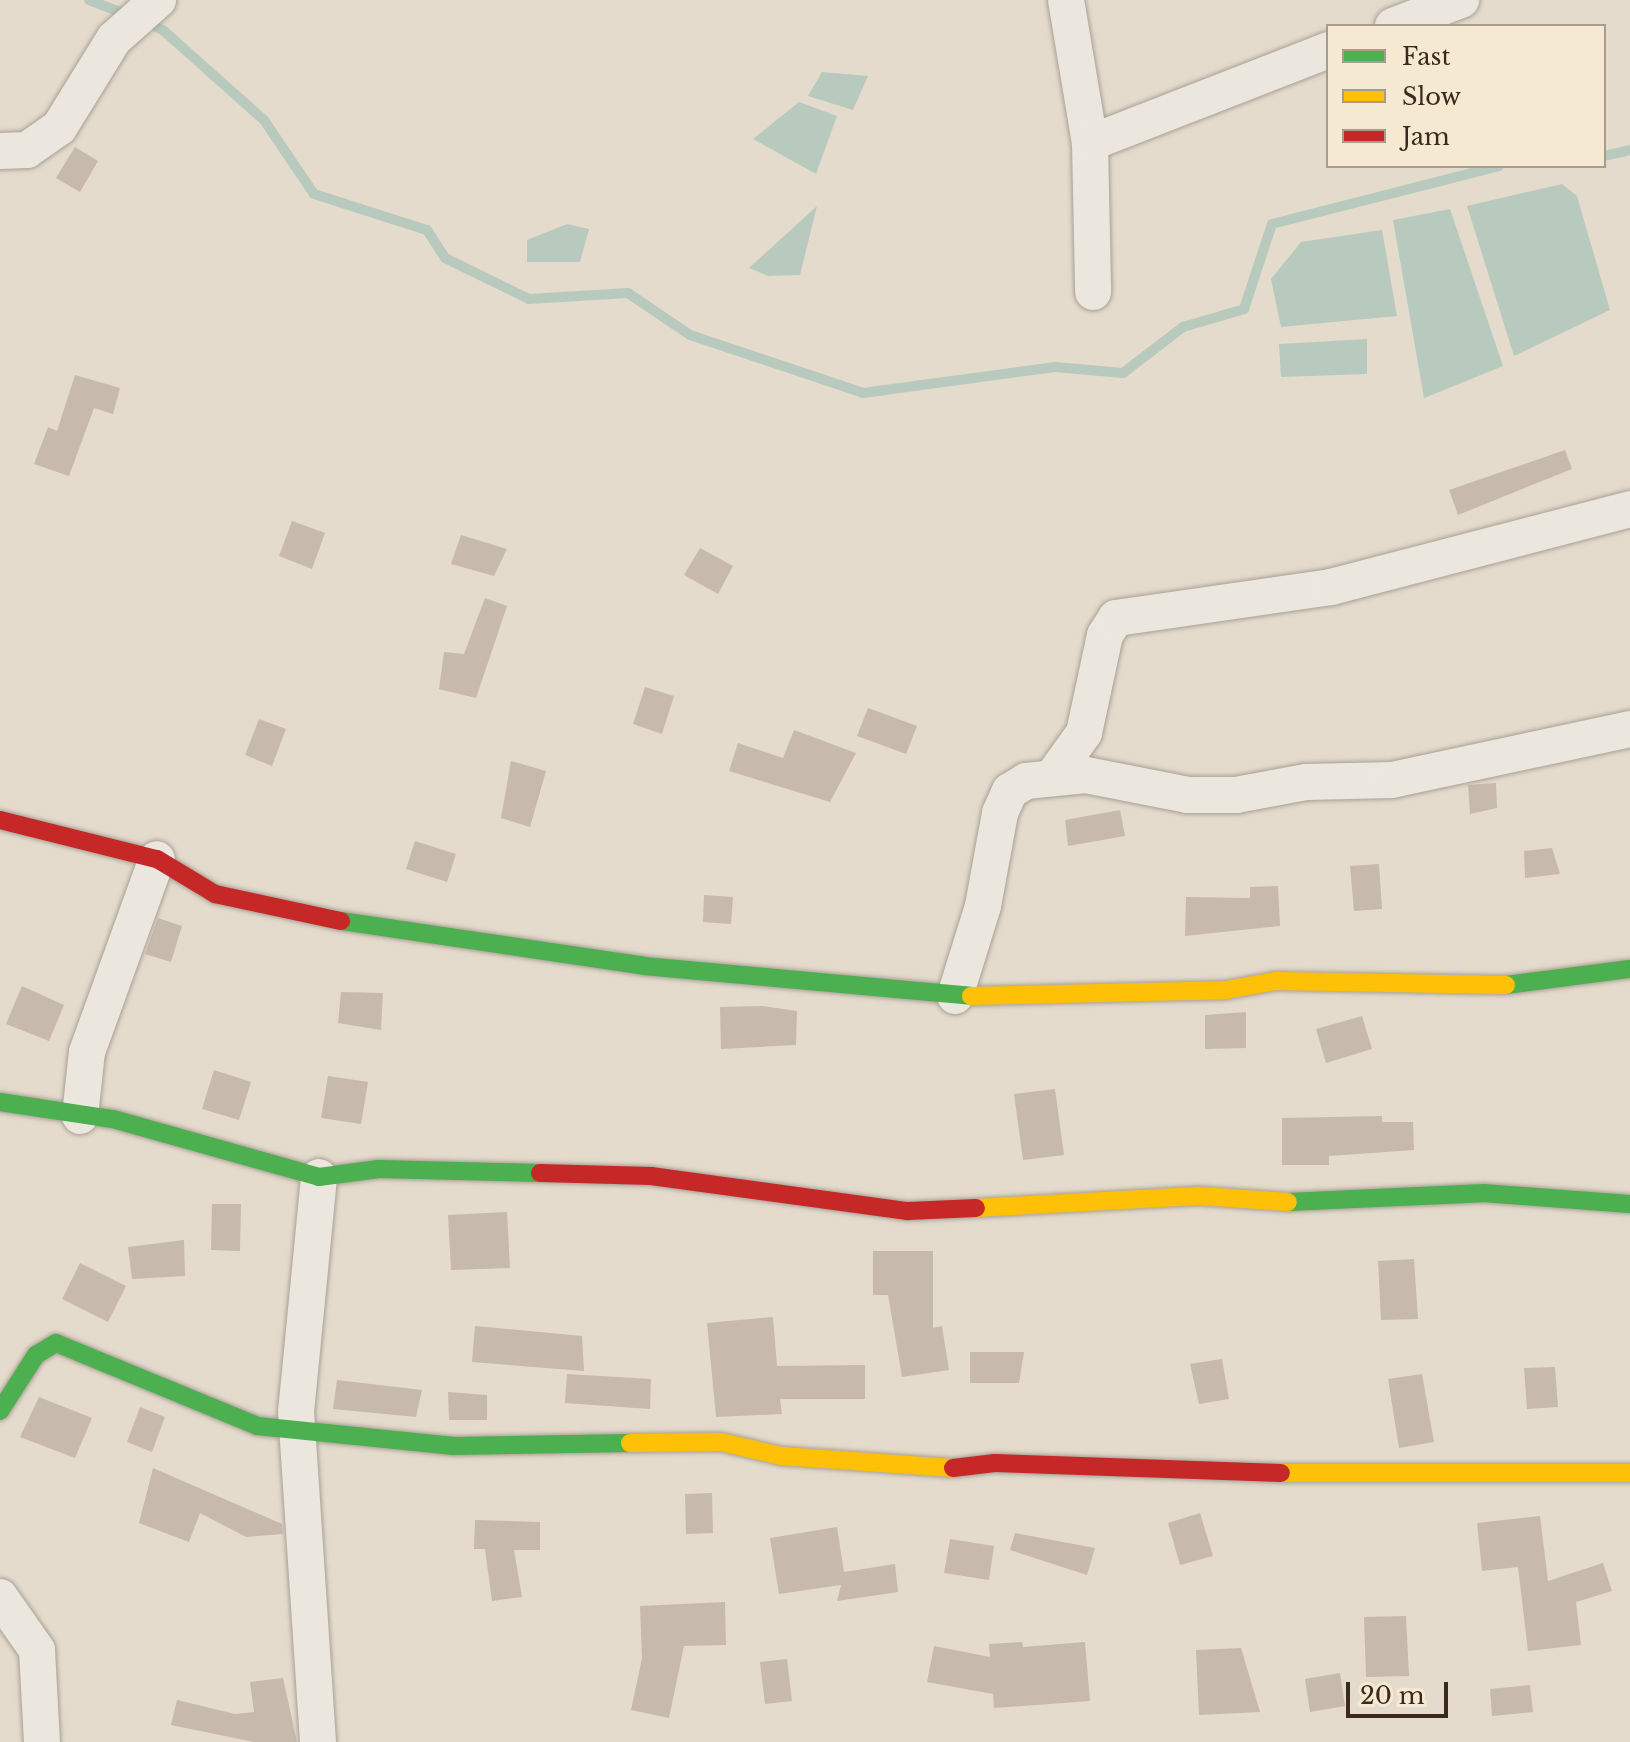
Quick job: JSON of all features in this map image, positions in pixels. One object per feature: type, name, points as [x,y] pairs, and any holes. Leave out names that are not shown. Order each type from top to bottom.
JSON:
[{"type":"street","points":[[1066,0],[1090,143],[1093,292]]},
{"type":"street","points":[[1398,24],[1461,0]]},
{"type":"street","points":[[0,151],[27,150],[45,141],[114,39],[146,14]]},
{"type":"street","points":[[1090,143],[1326,51]]},
{"type":"street","points":[[1053,776],[1084,733],[1105,635],[1116,618],[1331,587],[1630,509]]},
{"type":"street","points":[[955,996],[1010,791],[1053,776],[1121,778],[1188,795],[1236,795],[1306,782],[1392,780],[1630,729]]},
{"type":"street","points":[[0,820],[157,859],[215,894],[402,934],[522,944],[644,966],[955,996],[1226,990],[1276,981],[1530,985],[1630,969]]},
{"type":"street","points":[[80,1116],[87,1052],[157,859]]},
{"type":"street","points":[[0,1102],[113,1119],[319,1177],[378,1169],[651,1176],[908,1211],[1201,1196],[1282,1202],[1483,1193],[1630,1204]]},
{"type":"street","points":[[318,1742],[296,1412],[319,1177]]},
{"type":"street","points":[[0,1411],[36,1355],[56,1343],[257,1426],[299,1432],[497,1448],[721,1442],[781,1456],[954,1468],[995,1463],[1277,1473],[1630,1473]]},
{"type":"street","points":[[0,1597],[37,1650],[42,1742]]},
{"type":"shaded area","points":[[822,72],[868,76],[853,110],[808,96]]},
{"type":"shaded area","points":[[799,102],[837,116],[816,174],[753,139]]},
{"type":"shaded area","points":[[1562,184],[1577,196],[1610,310],[1514,356],[1467,206]]},
{"type":"shaded area","points":[[817,206],[800,275],[768,276],[749,268]]},
{"type":"shaded area","points":[[1450,209],[1503,366],[1424,398],[1393,220]]},
{"type":"shaded area","points":[[567,224],[589,229],[580,262],[527,262],[527,240]]},
{"type":"shaded area","points":[[1382,230],[1397,316],[1281,327],[1271,279],[1301,242]]},
{"type":"shaded area","points":[[1367,339],[1367,374],[1281,377],[1279,344]]},
{"type":"building","points":[[75,147],[98,161],[80,192],[56,178]]},
{"type":"building","points":[[75,375],[120,388],[113,414],[94,408],[69,476],[34,464],[48,427],[57,431]]},
{"type":"building","points":[[1565,450],[1572,469],[1458,515],[1449,490]]},
{"type":"building","points":[[292,521],[325,533],[312,569],[279,556]]},
{"type":"building","points":[[461,535],[507,549],[494,576],[451,564]]},
{"type":"building","points":[[700,548],[733,566],[718,594],[684,575]]},
{"type":"building","points":[[485,598],[507,606],[476,698],[439,689],[444,652],[464,654]]},
{"type":"building","points":[[645,687],[674,696],[662,734],[633,724]]},
{"type":"building","points":[[868,708],[917,726],[906,754],[857,736]]},
{"type":"building","points":[[259,719],[286,729],[272,766],[245,755]]},
{"type":"building","points":[[794,730],[856,753],[830,802],[729,771],[738,743],[783,758]]},
{"type":"building","points":[[511,761],[546,771],[530,827],[501,818]]},
{"type":"building","points":[[1496,783],[1497,808],[1470,814],[1468,785]]},
{"type":"building","points":[[1120,810],[1125,836],[1068,846],[1065,820]]},
{"type":"building","points":[[415,841],[456,854],[447,882],[406,869]]},
{"type":"building","points":[[1552,848],[1560,874],[1525,878],[1524,851]]},
{"type":"building","points":[[1379,864],[1382,909],[1354,911],[1350,866]]},
{"type":"building","points":[[1278,886],[1280,926],[1185,936],[1186,897],[1250,898],[1250,887]]},
{"type":"building","points":[[704,895],[733,897],[731,924],[703,922]]},
{"type":"building","points":[[158,918],[182,926],[171,962],[145,954]]},
{"type":"building","points":[[22,986],[64,1005],[49,1041],[6,1024]]},
{"type":"building","points":[[341,992],[383,993],[381,1030],[338,1023]]},
{"type":"building","points":[[762,1006],[797,1011],[796,1045],[721,1049],[720,1007]]},
{"type":"building","points":[[1246,1012],[1246,1048],[1205,1049],[1205,1015]]},
{"type":"building","points":[[1362,1016],[1372,1049],[1326,1063],[1316,1029]]},
{"type":"building","points":[[214,1070],[251,1082],[239,1120],[202,1109]]},
{"type":"building","points":[[328,1076],[368,1082],[361,1124],[321,1118]]},
{"type":"building","points":[[1055,1089],[1064,1155],[1023,1160],[1014,1094]]},
{"type":"building","points":[[1382,1116],[1382,1122],[1413,1122],[1414,1150],[1329,1156],[1329,1165],[1282,1165],[1282,1118]]},
{"type":"building","points":[[212,1204],[241,1204],[240,1251],[211,1250]]},
{"type":"building","points":[[507,1212],[510,1268],[451,1270],[448,1215]]},
{"type":"building","points":[[184,1240],[185,1276],[132,1279],[128,1247]]},
{"type":"building","points":[[873,1251],[933,1251],[933,1328],[942,1326],[949,1370],[902,1377],[888,1295],[873,1295]]},
{"type":"building","points":[[1414,1259],[1418,1319],[1381,1320],[1378,1261]]},
{"type":"building","points":[[80,1263],[126,1286],[108,1322],[62,1299]]},
{"type":"building","points":[[773,1317],[777,1366],[865,1365],[865,1399],[780,1399],[782,1414],[716,1417],[707,1323]]},
{"type":"building","points":[[475,1326],[582,1336],[584,1371],[472,1362]]},
{"type":"building","points":[[970,1352],[1024,1352],[1019,1383],[970,1383]]},
{"type":"building","points":[[1222,1359],[1229,1399],[1199,1404],[1190,1364]]},
{"type":"building","points":[[1555,1367],[1558,1407],[1527,1409],[1524,1368]]},
{"type":"building","points":[[567,1374],[651,1379],[650,1409],[565,1403]]},
{"type":"building","points":[[1422,1374],[1434,1442],[1399,1448],[1388,1379]]},
{"type":"building","points":[[337,1380],[422,1390],[416,1417],[333,1409]]},
{"type":"building","points":[[448,1392],[487,1395],[487,1420],[449,1420]]},
{"type":"building","points":[[39,1397],[92,1418],[75,1458],[20,1437]]},
{"type":"building","points":[[140,1407],[165,1417],[152,1452],[127,1442]]},
{"type":"building","points":[[153,1468],[282,1524],[283,1534],[246,1537],[200,1513],[189,1542],[139,1523]]},
{"type":"building","points":[[712,1493],[713,1533],[686,1534],[685,1494]]},
{"type":"building","points":[[1200,1513],[1213,1556],[1180,1565],[1168,1523]]},
{"type":"building","points":[[1540,1516],[1548,1581],[1603,1563],[1612,1591],[1576,1602],[1581,1645],[1528,1651],[1518,1567],[1482,1571],[1477,1523]]},
{"type":"building","points":[[475,1520],[540,1522],[540,1550],[514,1550],[522,1597],[492,1601],[485,1549],[474,1549]]},
{"type":"building","points":[[837,1527],[844,1572],[895,1564],[898,1592],[837,1601],[841,1585],[779,1594],[770,1538]]},
{"type":"building","points":[[1015,1533],[1095,1548],[1087,1575],[1010,1550]]},
{"type":"building","points":[[950,1539],[994,1546],[989,1580],[944,1573]]},
{"type":"building","points":[[725,1602],[726,1645],[684,1646],[669,1718],[631,1710],[642,1658],[640,1606]]},
{"type":"building","points":[[1406,1616],[1409,1676],[1366,1677],[1364,1617]]},
{"type":"building","points":[[1022,1642],[1023,1647],[1085,1642],[1090,1701],[994,1708],[993,1694],[927,1682],[934,1646],[990,1657],[989,1644]]},
{"type":"building","points":[[1241,1648],[1260,1712],[1199,1715],[1196,1650]]},
{"type":"building","points":[[787,1659],[792,1701],[765,1704],[760,1662]]},
{"type":"building","points":[[1340,1673],[1345,1706],[1310,1712],[1305,1679]]},
{"type":"building","points":[[283,1678],[297,1742],[254,1742],[171,1725],[177,1700],[235,1714],[254,1712],[250,1682]]},
{"type":"building","points":[[1530,1685],[1533,1712],[1492,1716],[1490,1689]]},
{"type":"waterway","points":[[89,0],[128,15]]},
{"type":"waterway","points":[[143,21],[164,31],[264,120],[314,194],[427,230],[445,258],[529,299],[628,293],[690,335],[863,393],[1055,367],[1123,373],[1183,327],[1244,309],[1272,224],[1491,168]]},
{"type":"waterway","points":[[1606,156],[1630,150]]},
{"type":"traffic: fast","points":[[341,921],[644,966],[971,996]]},
{"type":"traffic: fast","points":[[1506,985],[1630,969]]},
{"type":"traffic: fast","points":[[0,1102],[113,1119],[319,1177],[378,1169],[540,1173]]},
{"type":"traffic: fast","points":[[1288,1202],[1483,1193],[1630,1204]]},
{"type":"traffic: fast","points":[[0,1411],[36,1355],[56,1343],[257,1426],[454,1446],[630,1443]]},
{"type":"traffic: slow","points":[[971,996],[1226,990],[1276,981],[1506,985]]},
{"type":"traffic: slow","points":[[976,1208],[1201,1196],[1288,1202]]},
{"type":"traffic: slow","points":[[630,1443],[721,1442],[781,1456],[953,1468]]},
{"type":"traffic: slow","points":[[1281,1473],[1630,1473]]},
{"type":"traffic: jam","points":[[0,820],[157,859],[215,894],[341,921]]},
{"type":"traffic: jam","points":[[540,1173],[651,1176],[908,1211],[976,1208]]},
{"type":"traffic: jam","points":[[953,1468],[995,1463],[1281,1473]]}]
